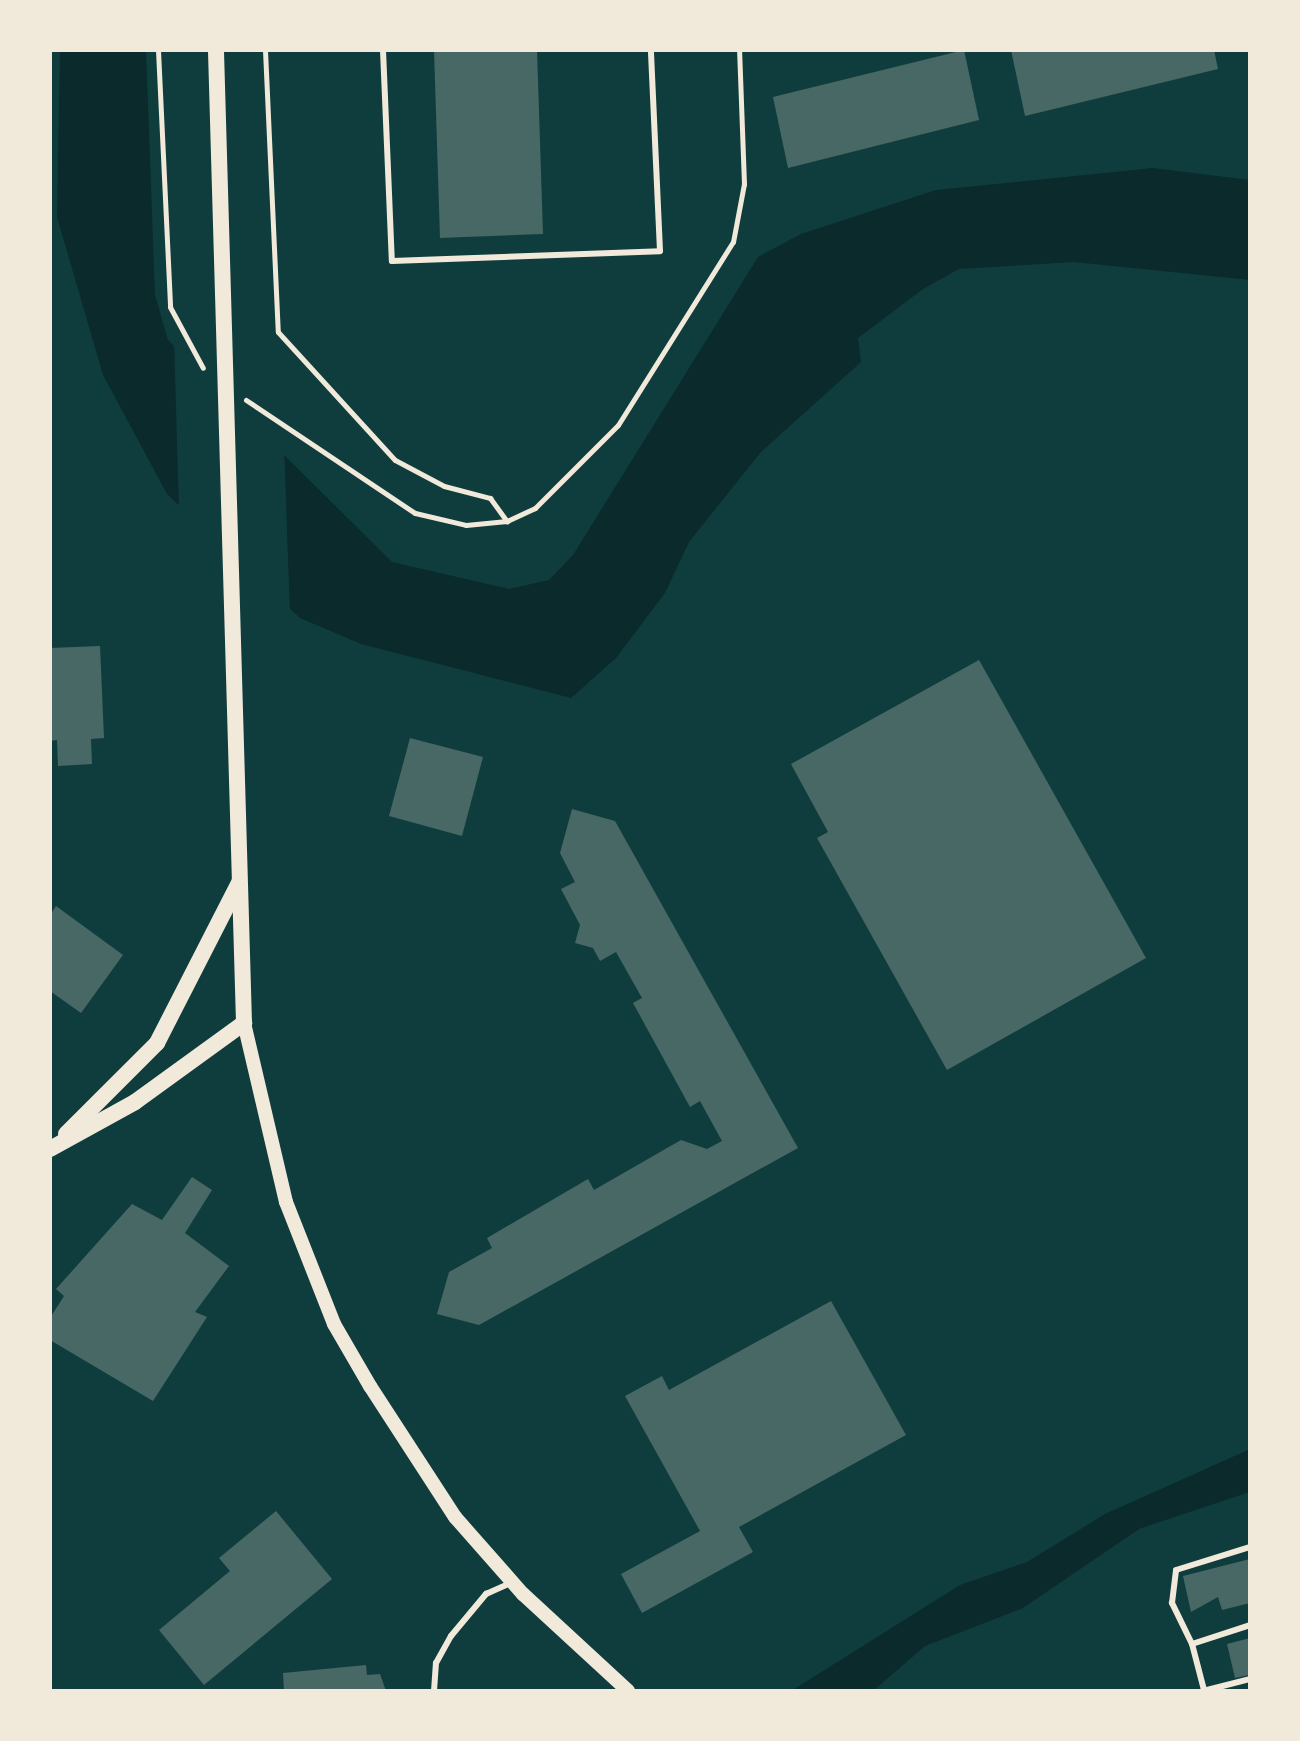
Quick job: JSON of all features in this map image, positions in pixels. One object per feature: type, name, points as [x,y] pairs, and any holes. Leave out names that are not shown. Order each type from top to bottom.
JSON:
[{"type":"main road","points":[[52,1148],[135,1102],[244,1023],[229,607],[225,308],[216,50]]},
{"type":"main road","points":[[52,1148],[157,1043],[241,878]]},
{"type":"street","points":[[244,1023],[286,1202],[334,1324],[455,1517],[513,1582],[628,1691]]},
{"type":"lane","points":[[383,50],[392,261],[660,251],[651,50]]},
{"type":"lane","points":[[1250,1547],[1176,1570],[1172,1603],[1192,1644],[1205,1691],[1250,1679]]},
{"type":"lane","points":[[434,1691],[436,1663],[451,1636],[486,1594],[513,1582]]},
{"type":"lane","points":[[1192,1644],[1250,1625]]},
{"type":"path","points":[[158,50],[170,307]]},
{"type":"path","points":[[265,50],[278,332],[395,460],[444,486],[490,498],[507,521]]},
{"type":"path","points":[[288,430],[415,513],[466,525],[507,521],[561,488],[618,425],[733,242],[744,184],[739,50]]},
{"type":"water","points":[[60,50],[146,50],[155,295],[168,340],[392,562],[509,589],[549,580],[573,555],[758,257],[801,234],[936,190],[1153,168],[1250,180],[1250,280],[1074,262],[959,269],[923,289],[858,338],[861,362],[761,452],[689,542],[665,593],[616,658],[571,698],[361,644],[300,618],[167,494],[103,375],[57,217]]},
{"type":"water","points":[[1250,1449],[1250,1492],[1139,1529],[1023,1608],[925,1646],[873,1691],[791,1691],[960,1585],[1027,1562],[1105,1514]]},
{"type":"pier","points":[[174,340],[284,446],[290,614],[179,510]]},
{"type":"building","points":[[434,50],[537,50],[543,234],[440,238]]},
{"type":"building","points":[[964,50],[979,120],[788,168],[773,97]]},
{"type":"building","points":[[1011,50],[1214,50],[1218,69],[1025,116]]},
{"type":"building","points":[[100,646],[104,738],[91,739],[92,764],[58,766],[57,740],[50,741],[50,648]]},
{"type":"building","points":[[979,660],[1146,958],[947,1070],[817,838],[828,832],[791,764]]},
{"type":"building","points":[[410,738],[483,757],[462,836],[389,816]]},
{"type":"building","points":[[572,809],[615,821],[798,1148],[479,1325],[437,1314],[449,1272],[492,1248],[487,1238],[588,1179],[594,1190],[681,1140],[707,1149],[722,1141],[700,1101],[690,1107],[633,1003],[642,998],[616,952],[600,961],[593,948],[575,943],[580,925],[561,889],[575,882],[560,853]]},
{"type":"building","points":[[56,906],[123,955],[81,1013],[50,991],[50,915]]},
{"type":"building","points":[[192,1177],[212,1190],[185,1233],[229,1266],[195,1312],[207,1317],[153,1401],[50,1340],[50,1318],[64,1296],[56,1289],[132,1204],[162,1220]]},
{"type":"building","points":[[831,1301],[906,1435],[739,1527],[753,1552],[642,1613],[621,1574],[700,1531],[625,1396],[662,1376],[669,1390]]},
{"type":"building","points":[[276,1511],[332,1579],[204,1685],[159,1630],[230,1571],[219,1558]]},
{"type":"building","points":[[1250,1559],[1250,1603],[1222,1610],[1218,1597],[1191,1612],[1183,1576]]},
{"type":"building","points":[[1250,1638],[1249,1675],[1235,1678],[1227,1644]]},
{"type":"building","points":[[366,1665],[367,1675],[380,1674],[386,1691],[284,1691],[283,1673]]}]
